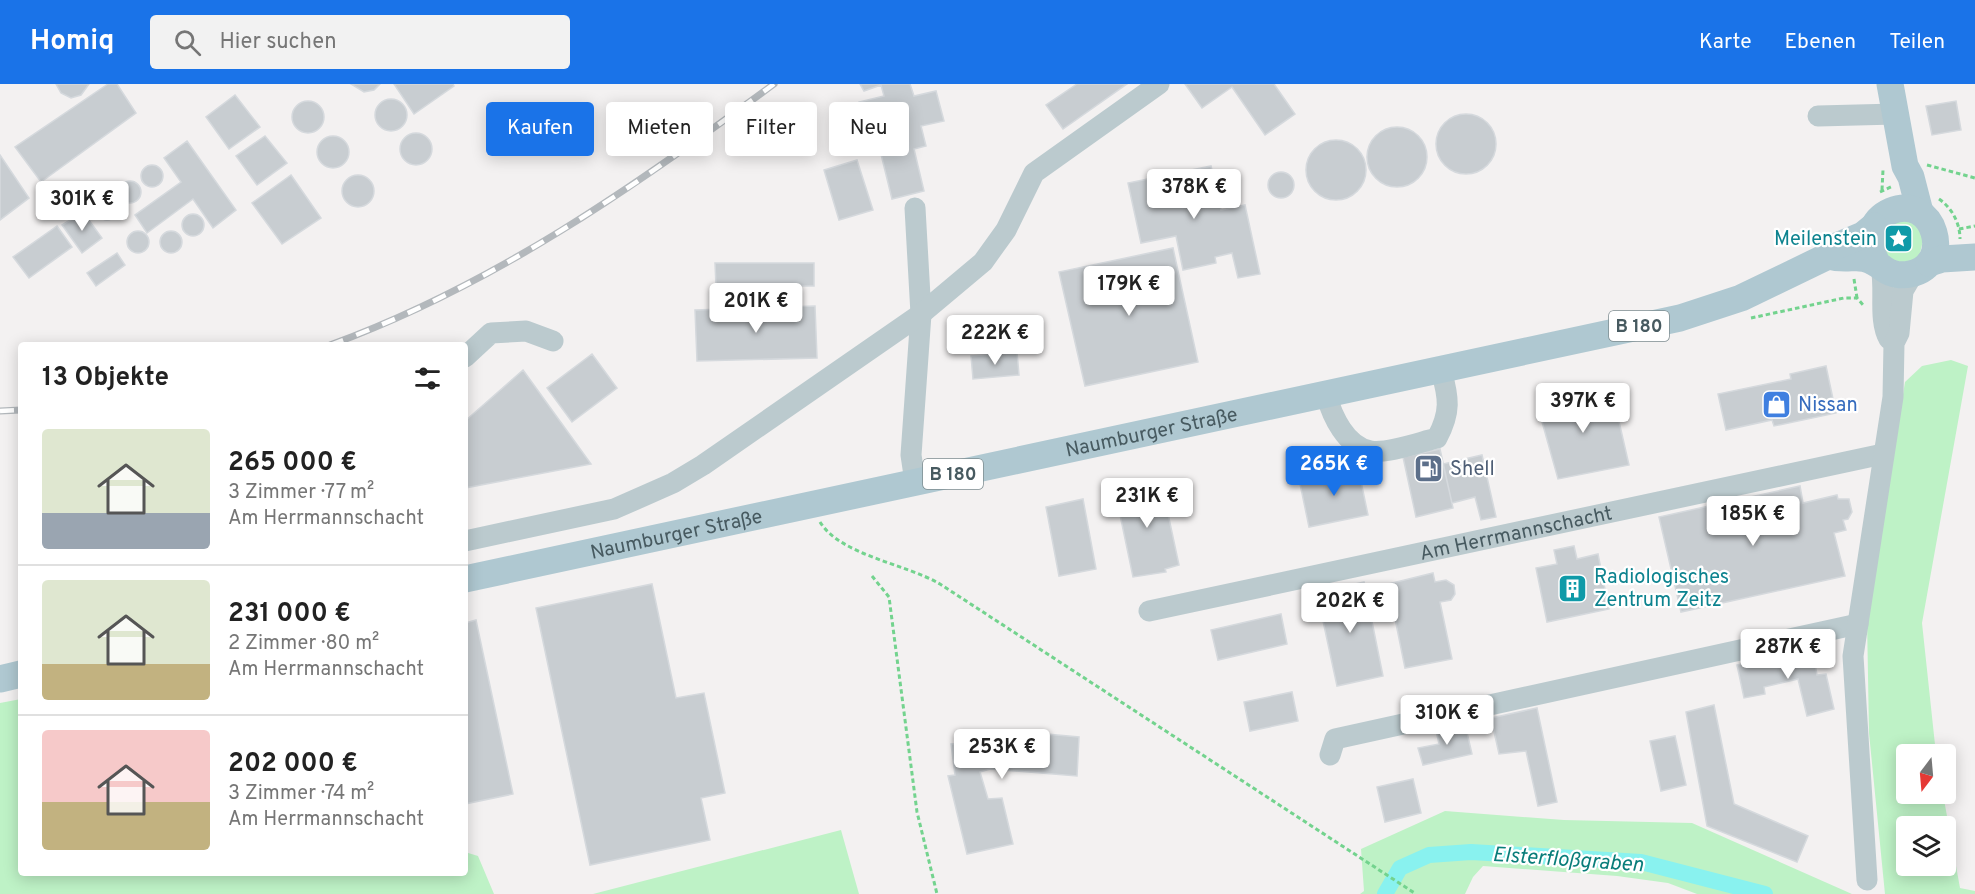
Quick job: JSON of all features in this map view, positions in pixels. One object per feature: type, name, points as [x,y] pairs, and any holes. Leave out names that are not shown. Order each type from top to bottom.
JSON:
[{"type":"main road","points":[[1890,84],[1896,114],[1915,166],[1911,177],[1947,229]]},
{"type":"main road","points":[[1915,166],[1897,179],[1894,201],[1881,219],[1870,244],[1879,264],[1896,274],[1921,268],[1942,259],[1975,257]]},
{"type":"main road","points":[[1881,219],[1904,208],[1947,229]]},
{"type":"main road","name":"Naumburger Straße","points":[[468,578],[1442,370],[1700,312],[1757,291],[1828,256],[1832,248],[1863,235],[1881,219]]},
{"type":"main road","points":[[1921,268],[1947,229]]},
{"type":"main road","name":"Naumburger Straße","points":[[1828,256],[1838,258],[1864,256],[1879,264]]},
{"type":"main road","points":[[0,678],[18,675]]},
{"type":"street","points":[[468,540],[614,509],[673,483],[703,465],[921,314],[983,262],[1006,230],[1034,173],[1159,84]]},
{"type":"street","points":[[1818,116],[1896,114]]},
{"type":"street","points":[[915,208],[921,314],[911,455],[915,482]]},
{"type":"street","points":[[1879,264],[1884,279],[1884,320],[1887,337],[1894,343]]},
{"type":"street","points":[[1867,880],[1852,660],[1893,397],[1894,343],[1899,333],[1903,291],[1921,268]]},
{"type":"street","points":[[468,354],[491,333],[526,331],[553,341]]},
{"type":"street","points":[[1326,394],[1333,414],[1352,442],[1372,451],[1437,438],[1448,418],[1447,393],[1442,370]]},
{"type":"street","name":"Am Herrmannschacht","points":[[1149,611],[1883,454]]},
{"type":"street","points":[[1330,755],[1335,739],[1858,624]]},
{"type":"path","points":[[1915,166],[1975,178]]},
{"type":"path","points":[[1947,229],[1975,226]]},
{"type":"path","points":[[1853,276],[1857,298]]},
{"type":"path","points":[[818,518],[822,526],[857,551],[918,571],[940,584],[1416,894]]},
{"type":"path","points":[[872,576],[889,597],[917,812],[937,894]]},
{"type":"green space","points":[[1902,216],[1925,231],[1919,258],[1900,264],[1883,254],[1880,234]]},
{"type":"green space","points":[[1951,360],[1968,366],[1922,623],[1935,744],[1896,744],[1896,804],[1945,804],[1947,816],[1896,816],[1896,876],[1956,876],[1956,866],[1960,888],[1975,891],[1975,894],[1885,894],[1869,733],[1867,619],[1905,382],[1922,366]]},
{"type":"green space","points":[[18,700],[18,876],[468,876],[468,853],[478,856],[494,894],[0,894],[0,703]]},
{"type":"green space","points":[[1445,811],[1564,820],[1692,823],[1852,894],[1697,894],[1668,883],[1617,876],[1483,866],[1473,877],[1465,894],[1360,894],[1364,891],[1361,849]]},
{"type":"green space","points":[[841,830],[859,894],[593,894]]},
{"type":"building","points":[[56,84],[89,84],[81,95],[71,98],[61,93]]},
{"type":"building","points":[[108,84],[117,84],[136,113],[41,182],[15,147]]},
{"type":"building","points":[[351,84],[380,84],[374,90],[364,92]]},
{"type":"building","points":[[394,84],[453,84],[454,86],[414,114]]},
{"type":"building","points":[[860,84],[910,84],[914,96],[936,91],[944,121],[921,126],[926,146],[914,149],[924,191],[892,199],[881,156],[909,156],[909,102],[859,102],[884,96],[881,85],[864,91]]},
{"type":"building","points":[[1077,84],[1127,84],[1063,129],[1046,105]]},
{"type":"building","points":[[1185,84],[1274,84],[1295,114],[1265,135],[1232,87],[1202,108]]},
{"type":"building","points":[[235,95],[260,127],[229,149],[206,117]]},
{"type":"building","points":[[391,99],[403,103],[407,115],[403,127],[391,131],[379,127],[375,115],[379,103]]},
{"type":"building","points":[[308,101],[320,105],[324,117],[320,129],[308,133],[296,129],[292,117],[296,105]]},
{"type":"building","points":[[1956,101],[1961,130],[1932,135],[1926,106]]},
{"type":"building","points":[[1466,114],[1483,119],[1491,127],[1496,144],[1491,161],[1483,169],[1466,174],[1449,169],[1441,161],[1436,144],[1441,127],[1449,119]]},
{"type":"building","points":[[1397,127],[1414,132],[1422,140],[1427,157],[1422,174],[1414,182],[1397,187],[1380,182],[1372,174],[1367,157],[1372,140],[1380,132]]},
{"type":"building","points":[[416,133],[428,137],[432,149],[428,161],[416,165],[404,161],[400,149],[404,137]]},
{"type":"building","points":[[265,136],[287,163],[257,185],[236,156]]},
{"type":"building","points":[[333,136],[345,140],[349,152],[345,164],[333,168],[321,164],[317,152],[321,140]]},
{"type":"building","points":[[1336,140],[1353,145],[1361,153],[1366,170],[1361,187],[1353,195],[1336,200],[1319,195],[1311,187],[1306,170],[1311,153],[1319,145]]},
{"type":"building","points":[[187,141],[236,210],[213,228],[193,199],[147,233],[135,215],[181,182],[164,158]]},
{"type":"building","points":[[0,155],[29,198],[0,220]]},
{"type":"building","points":[[857,160],[873,210],[839,220],[824,170]]},
{"type":"building","points":[[152,165],[160,168],[163,176],[160,184],[152,187],[144,184],[141,176],[144,168]]},
{"type":"building","points":[[1211,166],[1221,210],[1245,205],[1260,274],[1238,278],[1232,253],[1215,257],[1216,263],[1183,270],[1176,236],[1141,243],[1128,183]]},
{"type":"building","points":[[1281,172],[1290,176],[1294,185],[1290,194],[1281,198],[1272,194],[1268,185],[1272,176]]},
{"type":"building","points":[[291,175],[321,218],[282,244],[252,203]]},
{"type":"building","points":[[358,175],[370,179],[374,191],[370,203],[358,207],[346,203],[342,191],[346,179]]},
{"type":"building","points":[[130,181],[138,184],[141,192],[138,200],[130,203],[122,200],[119,192],[122,184]]},
{"type":"building","points":[[107,198],[115,201],[118,209],[115,217],[107,220],[99,217],[96,209],[99,201]]},
{"type":"building","points":[[83,212],[102,238],[82,253],[62,225]]},
{"type":"building","points":[[193,214],[201,217],[204,225],[201,233],[193,236],[185,233],[182,225],[185,217]]},
{"type":"building","points":[[57,226],[72,247],[29,278],[13,257]]},
{"type":"building","points":[[138,231],[146,234],[149,242],[146,250],[138,253],[130,250],[127,242],[130,234]]},
{"type":"building","points":[[171,231],[179,234],[182,242],[179,250],[171,253],[163,250],[160,242],[163,234]]},
{"type":"building","points":[[1173,248],[1198,362],[1085,386],[1059,272]]},
{"type":"building","points":[[117,253],[125,265],[96,286],[87,273]]},
{"type":"building","points":[[715,263],[814,263],[814,286],[716,286]]},
{"type":"building","points":[[815,306],[817,358],[697,361],[695,310]]},
{"type":"building","points":[[1017,352],[1019,375],[973,379],[971,356]]},
{"type":"building","points":[[592,354],[617,388],[572,422],[547,388]]},
{"type":"building","name":"Nissan","points":[[1826,366],[1836,413],[1774,426],[1772,420],[1726,430],[1718,394],[1791,379],[1790,374]]},
{"type":"building","points":[[523,370],[591,464],[468,487],[468,418]]},
{"type":"building","points":[[1593,390],[1602,397],[1613,395],[1629,465],[1558,479],[1539,411],[1545,400]]},
{"type":"building","points":[[1440,449],[1453,508],[1416,517],[1403,457]]},
{"type":"building","points":[[1482,455],[1496,517],[1481,520],[1475,497],[1452,503],[1443,464]]},
{"type":"building","points":[[1358,467],[1368,515],[1309,527],[1299,479]]},
{"type":"building","points":[[1147,480],[1148,485],[1161,481],[1179,565],[1165,569],[1166,572],[1133,577],[1115,491]]},
{"type":"building","points":[[1800,486],[1803,503],[1837,495],[1838,499],[1849,499],[1852,512],[1848,519],[1843,520],[1846,530],[1834,533],[1845,576],[1681,612],[1659,517]]},
{"type":"building","points":[[1083,499],[1096,569],[1059,576],[1046,507]]},
{"type":"building","name":"Radiologisches Zentrum Zeitz","points":[[1574,546],[1577,559],[1598,554],[1609,609],[1547,622],[1536,568],[1557,564],[1554,550]]},
{"type":"building","points":[[1433,573],[1435,582],[1446,580],[1454,585],[1455,594],[1451,600],[1440,602],[1452,659],[1405,668],[1388,584]]},
{"type":"building","points":[[1364,582],[1383,676],[1337,686],[1317,593]]},
{"type":"building","points":[[652,584],[676,698],[704,693],[725,793],[701,798],[710,840],[590,865],[536,608]]},
{"type":"building","points":[[1281,614],[1287,644],[1218,660],[1211,630]]},
{"type":"building","points":[[476,620],[513,794],[468,803],[468,622]]},
{"type":"building","points":[[1793,651],[1795,660],[1807,657],[1815,663],[1817,675],[1826,674],[1834,709],[1807,716],[1798,679],[1764,687],[1765,694],[1744,698],[1737,665]]},
{"type":"building","points":[[1292,692],[1298,721],[1250,731],[1244,702]]},
{"type":"building","points":[[1714,705],[1734,804],[1808,836],[1797,862],[1707,826],[1686,712]]},
{"type":"building","points":[[1537,708],[1557,802],[1538,806],[1526,751],[1499,754],[1491,718]]},
{"type":"building","points":[[1465,724],[1472,754],[1423,765],[1418,748],[1439,744],[1436,730]]},
{"type":"building","points":[[1014,731],[1079,737],[1077,776],[990,769],[980,772],[988,799],[1002,798],[1013,844],[967,854],[948,776],[955,775],[951,744],[1012,740]]},
{"type":"building","points":[[1675,736],[1686,785],[1661,791],[1650,741]]},
{"type":"building","points":[[1413,779],[1421,813],[1385,822],[1377,787]]},
{"type":"waterway","name":"Elsterfloßgraben","points":[[1385,894],[1400,868],[1429,855],[1471,852],[1641,862],[1765,894]]},
{"type":"railway","points":[[338,342],[390,321],[449,293],[561,231],[669,160],[774,84]]},
{"type":"railway","points":[[0,411],[18,410]]},
{"type":"place","name":"Meilenstein","points":[[1898,238]]},
{"type":"place","name":"Nissan","points":[[1777,404]]},
{"type":"place","name":"Shell","points":[[1429,468]]},
{"type":"place","name":"Radiologisches Zentrum Zeitz","points":[[1573,588]]}]
